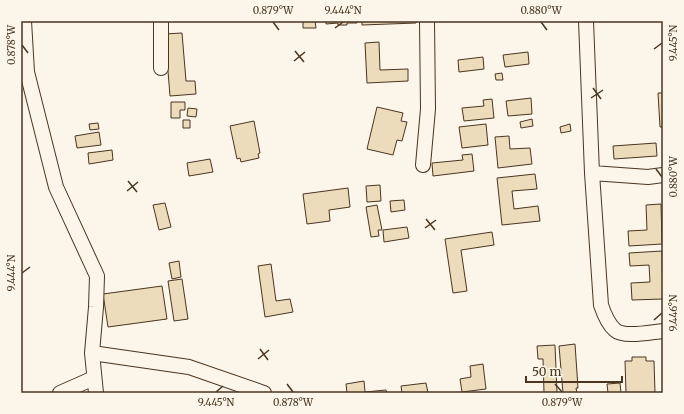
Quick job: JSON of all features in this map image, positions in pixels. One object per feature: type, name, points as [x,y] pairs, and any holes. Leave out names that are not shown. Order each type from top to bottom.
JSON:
[{"type":"street","points":[[24,21],[24,72],[56,187],[97,276],[92,353],[96,393]]},
{"type":"street","points":[[161,21],[161,68]]},
{"type":"street","points":[[423,165],[428,109],[427,21]]},
{"type":"street","points":[[586,21],[592,172],[600,305],[616,331],[626,334],[663,332]]},
{"type":"street","points":[[592,172],[648,177],[663,175]]},
{"type":"street","points":[[92,353],[189,367],[264,393]]},
{"type":"street","points":[[60,393],[94,378]]},
{"type":"building","points":[[303,21],[315,21],[316,28],[303,28]]},
{"type":"building","points":[[326,21],[357,21],[357,23],[338,25],[338,23],[326,24]]},
{"type":"building","points":[[362,21],[416,21],[416,23],[362,25]]},
{"type":"building","points":[[182,33],[186,81],[195,81],[196,94],[170,96],[165,34]]},
{"type":"building","points":[[379,42],[380,70],[408,69],[408,81],[367,83],[365,43]]},
{"type":"building","points":[[528,52],[529,64],[505,67],[503,55]]},
{"type":"building","points":[[483,57],[484,69],[459,72],[458,60]]},
{"type":"building","points":[[502,73],[503,80],[496,80],[495,74]]},
{"type":"building","points":[[658,93],[663,93],[663,127],[660,127]]},
{"type":"building","points":[[531,98],[532,114],[508,116],[506,101]]},
{"type":"building","points":[[492,99],[494,118],[464,121],[462,108],[484,106],[483,100]]},
{"type":"building","points":[[171,102],[185,102],[185,110],[180,110],[180,118],[171,118]]},
{"type":"building","points":[[377,107],[403,113],[401,121],[407,122],[402,141],[397,140],[393,155],[367,149]]},
{"type":"building","points":[[188,108],[197,109],[196,117],[187,116]]},
{"type":"building","points":[[532,119],[533,126],[521,128],[520,122]]},
{"type":"building","points":[[183,120],[190,120],[190,128],[183,128]]},
{"type":"building","points":[[254,121],[260,153],[258,154],[259,158],[241,162],[240,158],[237,159],[230,126]]},
{"type":"building","points":[[98,123],[99,129],[90,130],[89,124]]},
{"type":"building","points":[[486,124],[488,145],[462,148],[459,127]]},
{"type":"building","points":[[570,124],[571,131],[561,133],[560,127]]},
{"type":"building","points":[[99,132],[101,145],[77,148],[75,136]]},
{"type":"building","points":[[509,136],[510,149],[530,148],[532,164],[498,168],[495,137]]},
{"type":"building","points":[[656,143],[657,156],[614,159],[613,146]]},
{"type":"building","points":[[112,150],[113,160],[89,164],[88,153]]},
{"type":"building","points":[[472,154],[474,171],[433,176],[432,163],[463,160],[462,155]]},
{"type":"building","points":[[210,159],[213,172],[189,176],[187,163]]},
{"type":"building","points":[[535,174],[537,189],[512,191],[514,209],[538,206],[540,221],[502,225],[497,178]]},
{"type":"building","points":[[380,185],[381,201],[367,202],[366,186]]},
{"type":"building","points":[[348,188],[350,207],[329,210],[330,221],[307,224],[303,194]]},
{"type":"building","points":[[404,200],[405,210],[391,212],[390,201]]},
{"type":"building","points":[[165,203],[171,227],[159,230],[153,205]]},
{"type":"building","points":[[661,204],[662,244],[629,246],[628,231],[647,230],[646,205]]},
{"type":"building","points":[[377,205],[382,230],[378,230],[379,236],[371,237],[366,207]]},
{"type":"building","points":[[407,227],[409,238],[384,242],[383,230]]},
{"type":"building","points":[[492,232],[494,245],[461,250],[467,291],[453,293],[445,239]]},
{"type":"building","points":[[662,251],[663,299],[632,300],[631,283],[650,282],[649,265],[630,266],[629,253]]},
{"type":"building","points":[[179,261],[181,277],[172,279],[169,263]]},
{"type":"building","points":[[271,264],[276,301],[290,299],[293,312],[265,317],[258,266]]},
{"type":"building","points":[[182,279],[188,319],[174,321],[168,281]]},
{"type":"building","points":[[162,286],[167,319],[108,327],[103,294]]},
{"type":"building","points":[[575,344],[578,388],[576,388],[577,393],[563,393],[559,346]]},
{"type":"building","points":[[555,345],[557,393],[544,393],[543,359],[538,359],[537,346]]},
{"type":"building","points":[[632,357],[646,357],[646,361],[654,361],[655,393],[626,393],[625,361],[632,361]]},
{"type":"building","points":[[483,364],[486,389],[462,392],[460,379],[471,377],[470,366]]},
{"type":"building","points":[[364,381],[365,392],[386,390],[387,393],[347,393],[346,384]]},
{"type":"building","points":[[426,383],[428,393],[402,393],[401,386]]},
{"type":"building","points":[[620,383],[621,393],[608,393],[607,384]]}]
